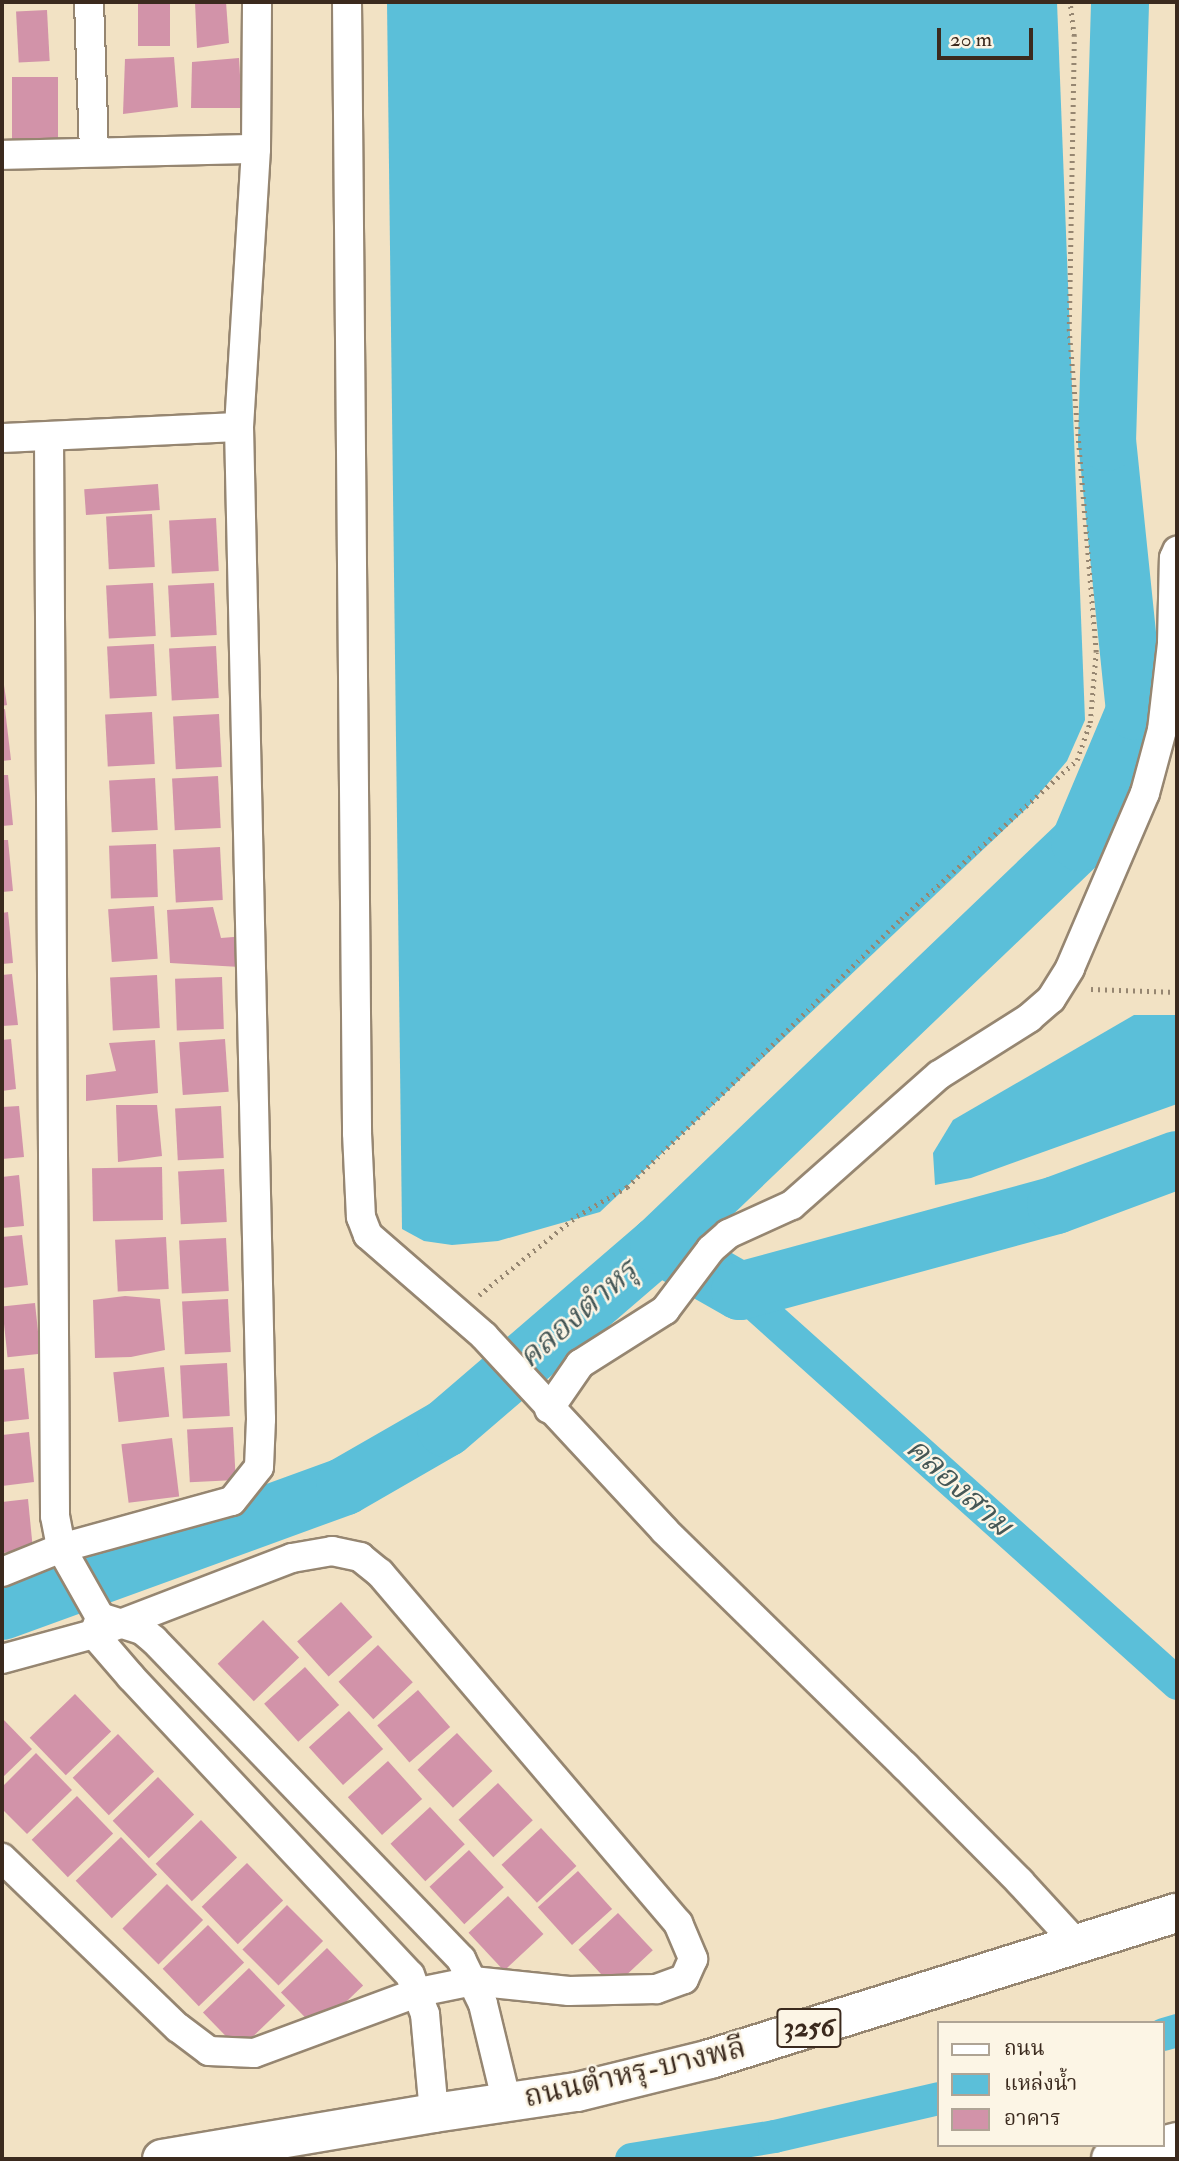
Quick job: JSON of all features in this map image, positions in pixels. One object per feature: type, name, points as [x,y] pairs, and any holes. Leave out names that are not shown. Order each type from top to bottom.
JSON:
[{"type":"main road","name":"ถนนตำหรุ-บางพลี","points":[[162,2159],[577,2092],[710,2059],[1177,1913]]},
{"type":"main road","points":[[1111,2159],[1158,2147]]},
{"type":"street","points":[[89,2],[94,152]]},
{"type":"street","points":[[2,1572],[67,1560],[232,1501],[259,1467],[261,1419],[239,427],[256,149],[257,2]]},
{"type":"street","points":[[347,2],[356,1091],[361,1217],[368,1235],[500,1354],[664,1531],[905,1766],[1077,1944]]},
{"type":"street","points":[[2,155],[256,149]]},
{"type":"street","points":[[2,438],[49,438],[239,427]]},
{"type":"street","points":[[49,438],[55,1516],[67,1560],[131,1677],[410,1975],[419,1992],[425,2014],[434,2113]]},
{"type":"street","points":[[549,1409],[580,1364],[665,1310],[685,1287],[711,1249],[728,1234],[792,1205],[939,1075],[1029,1018],[1058,988],[1070,968],[1145,793],[1162,730],[1172,643],[1177,551]]},
{"type":"street","points":[[2,1659],[102,1620],[292,1558],[332,1551],[360,1557],[380,1573],[678,1923],[692,1959],[684,1979],[656,1989],[569,1991],[473,1981],[419,1992],[254,2053],[209,2051],[178,2028],[2,1858]]},
{"type":"street","points":[[102,1620],[148,1635],[241,1727],[461,1959],[483,2004],[507,2103]]},
{"type":"path","points":[[456,1312],[577,1216],[627,1187],[901,919],[1077,760],[1090,723],[1096,652],[1069,331],[1074,36],[1070,2]]},
{"type":"path","points":[[1058,988],[1177,992]]},
{"type":"water","points":[[387,2],[1057,2],[1085,720],[1067,761],[1027,808],[600,1212],[498,1241],[452,1245],[424,1241],[402,1229]]},
{"type":"water","points":[[1134,1015],[1177,1015],[1177,1104],[971,1178],[935,1185],[933,1153],[953,1120]]},
{"type":"building","points":[[138,2],[170,2],[170,46],[138,46]]},
{"type":"building","points":[[195,2],[226,2],[229,43],[197,48]]},
{"type":"building","points":[[47,10],[50,61],[19,63],[16,12]]},
{"type":"building","points":[[174,57],[178,107],[123,114],[125,59]]},
{"type":"building","points":[[239,58],[242,108],[191,108],[192,62]]},
{"type":"building","points":[[12,77],[58,77],[58,146],[12,146]]},
{"type":"building","points":[[158,484],[160,510],[86,515],[84,489]]},
{"type":"building","points":[[152,514],[155,567],[109,569],[106,516]]},
{"type":"building","points":[[216,518],[219,571],[172,573],[169,520]]},
{"type":"building","points":[[153,583],[156,636],[109,638],[106,585]]},
{"type":"building","points":[[214,583],[217,635],[171,637],[168,585]]},
{"type":"building","points":[[154,644],[157,696],[110,698],[107,646]]},
{"type":"building","points":[[216,646],[219,698],[172,700],[169,648]]},
{"type":"building","points":[[2,672],[7,705],[2,706]]},
{"type":"building","points":[[5,709],[11,760],[2,761],[2,710]]},
{"type":"building","points":[[152,712],[155,764],[108,766],[105,714]]},
{"type":"building","points":[[219,714],[222,767],[176,769],[173,716]]},
{"type":"building","points":[[2,775],[8,775],[13,825],[2,826]]},
{"type":"building","points":[[218,776],[221,828],[175,830],[172,778]]},
{"type":"building","points":[[155,778],[158,830],[112,832],[109,780]]},
{"type":"building","points":[[2,840],[8,840],[13,891],[2,892]]},
{"type":"building","points":[[156,844],[158,897],[111,899],[109,846]]},
{"type":"building","points":[[220,847],[223,900],[176,902],[173,849]]},
{"type":"building","points":[[154,906],[158,959],[112,962],[108,909]]},
{"type":"building","points":[[213,907],[221,938],[246,936],[240,967],[170,963],[167,910]]},
{"type":"building","points":[[8,912],[13,963],[2,964],[2,913]]},
{"type":"building","points":[[12,974],[18,1025],[2,1026],[2,975]]},
{"type":"building","points":[[157,975],[160,1028],[113,1030],[110,977]]},
{"type":"building","points":[[222,977],[224,1029],[177,1031],[175,979]]},
{"type":"building","points":[[11,1039],[16,1089],[2,1091],[2,1040]]},
{"type":"building","points":[[225,1039],[229,1092],[183,1095],[179,1042]]},
{"type":"building","points":[[155,1040],[158,1093],[86,1101],[86,1075],[116,1071],[109,1043]]},
{"type":"building","points":[[116,1105],[157,1105],[162,1156],[118,1162]]},
{"type":"building","points":[[19,1106],[24,1157],[2,1159],[2,1107]]},
{"type":"building","points":[[221,1106],[224,1158],[178,1160],[175,1108]]},
{"type":"building","points":[[162,1167],[163,1220],[93,1221],[92,1168]]},
{"type":"building","points":[[224,1169],[227,1222],[181,1224],[178,1171]]},
{"type":"building","points":[[19,1175],[24,1226],[2,1228],[2,1177]]},
{"type":"building","points":[[22,1235],[28,1285],[2,1288],[2,1237]]},
{"type":"building","points":[[166,1237],[169,1289],[118,1292],[115,1240]]},
{"type":"building","points":[[226,1238],[229,1291],[182,1293],[179,1240]]},
{"type":"building","points":[[125,1296],[160,1299],[165,1350],[131,1357],[95,1358],[93,1300]]},
{"type":"building","points":[[228,1299],[231,1352],[185,1354],[182,1301]]},
{"type":"building","points":[[35,1303],[40,1354],[8,1357],[2,1306]]},
{"type":"building","points":[[227,1363],[230,1416],[183,1418],[180,1365]]},
{"type":"building","points":[[164,1367],[169,1417],[119,1422],[113,1372]]},
{"type":"building","points":[[24,1368],[29,1419],[2,1422],[2,1370]]},
{"type":"building","points":[[233,1427],[236,1480],[190,1482],[187,1429]]},
{"type":"building","points":[[29,1432],[34,1482],[2,1486],[2,1435]]},
{"type":"building","points":[[172,1438],[179,1497],[129,1503],[121,1444]]},
{"type":"building","points":[[28,1499],[33,1550],[2,1553],[2,1502]]},
{"type":"building","points":[[341,1602],[372,1637],[329,1676],[297,1641]]},
{"type":"building","points":[[263,1620],[299,1657],[254,1701],[218,1664]]},
{"type":"building","points":[[378,1645],[413,1682],[373,1719],[339,1682]]},
{"type":"building","points":[[305,1667],[339,1705],[298,1742],[264,1704]]},
{"type":"building","points":[[418,1690],[450,1727],[409,1762],[377,1725]]},
{"type":"building","points":[[75,1694],[111,1731],[66,1775],[30,1738]]},
{"type":"building","points":[[349,1711],[383,1749],[343,1785],[309,1747]]},
{"type":"building","points":[[2,1718],[32,1749],[2,1778]]},
{"type":"building","points":[[457,1733],[492,1771],[453,1808],[418,1770]]},
{"type":"building","points":[[118,1734],[154,1771],[109,1815],[73,1778]]},
{"type":"building","points":[[36,1753],[72,1790],[27,1834],[2,1809],[2,1787]]},
{"type":"building","points":[[388,1761],[422,1799],[382,1835],[348,1797]]},
{"type":"building","points":[[158,1777],[194,1814],[149,1858],[113,1821]]},
{"type":"building","points":[[498,1783],[533,1820],[493,1857],[459,1820]]},
{"type":"building","points":[[77,1796],[113,1833],[68,1877],[32,1840]]},
{"type":"building","points":[[430,1807],[465,1844],[425,1881],[391,1844]]},
{"type":"building","points":[[201,1820],[237,1857],[192,1901],[156,1864]]},
{"type":"building","points":[[541,1828],[576,1866],[537,1903],[502,1865]]},
{"type":"building","points":[[121,1837],[157,1874],[112,1918],[76,1881]]},
{"type":"building","points":[[469,1850],[504,1887],[464,1924],[430,1887]]},
{"type":"building","points":[[247,1863],[283,1900],[238,1944],[202,1907]]},
{"type":"building","points":[[578,1871],[612,1909],[572,1945],[538,1907]]},
{"type":"building","points":[[167,1884],[203,1920],[159,1965],[122,1929]]},
{"type":"building","points":[[508,1896],[543,1934],[504,1971],[469,1933]]},
{"type":"building","points":[[287,1905],[323,1941],[279,1986],[242,1950]]},
{"type":"building","points":[[618,1913],[653,1950],[613,1987],[579,1950]]},
{"type":"building","points":[[208,1925],[244,1962],[199,2006],[163,1969]]},
{"type":"building","points":[[327,1948],[363,1985],[317,2030],[281,1992]]},
{"type":"building","points":[[249,1968],[285,2005],[239,2050],[203,2012]]},
{"type":"waterway","points":[[2,1611],[345,1486],[446,1428],[659,1245],[1080,842],[1135,711],[1107,442],[1120,2]]},
{"type":"waterway","name":"คลองตำหรุ","points":[[659,1245],[740,1291],[1056,1205],[1177,1160]]},
{"type":"waterway","name":"คลองสาม","points":[[740,1291],[1177,1683]]},
{"type":"waterway","points":[[1165,2033],[1177,2030]]},
{"type":"waterway","points":[[631,2159],[774,2136],[937,2098]]}]
